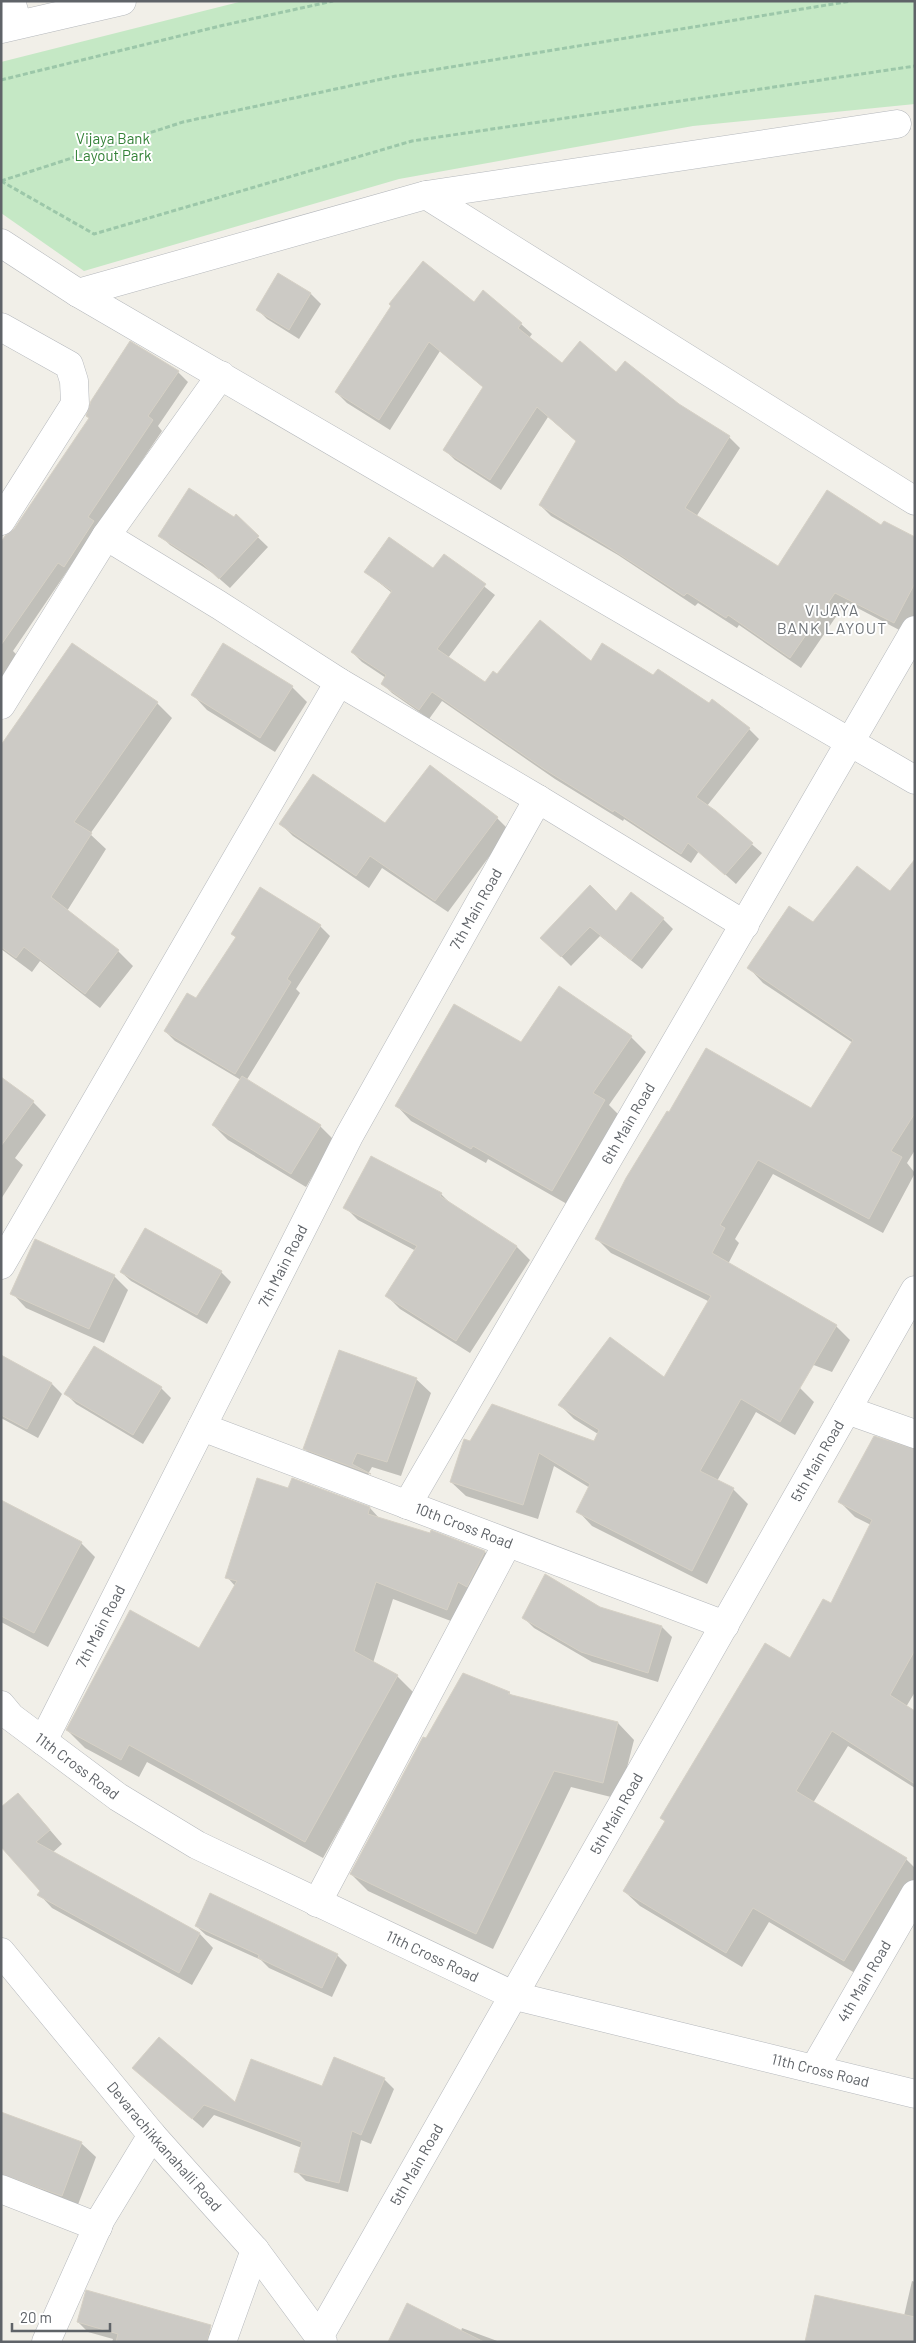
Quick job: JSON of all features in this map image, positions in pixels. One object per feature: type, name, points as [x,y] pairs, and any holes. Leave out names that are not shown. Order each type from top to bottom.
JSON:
[{"type":"street","points":[[10,18],[122,1]]},
{"type":"street","points":[[78,293],[426,195],[897,124]]},
{"type":"street","points":[[426,195],[915,501]]},
{"type":"street","points":[[1,243],[78,293],[851,741],[915,780]]},
{"type":"street","points":[[1,326],[69,365],[74,381],[76,404],[2,518]]},
{"type":"street","points":[[1,705],[106,536],[221,375]]},
{"type":"street","points":[[106,536],[212,600],[339,682],[538,799],[745,925]]},
{"type":"street","name":"6th Main Road","points":[[407,1505],[915,630]]},
{"type":"street","points":[[1,1265],[339,682]]},
{"type":"street","name":"7th Main Road","points":[[43,1741],[349,1136],[538,799]]},
{"type":"street","name":"5th Main Road","points":[[321,2340],[915,1290]]},
{"type":"street","points":[[846,1410],[915,1434]]},
{"type":"street","name":"10th Cross Road","points":[[202,1427],[725,1626]]},
{"type":"street","points":[[317,1903],[507,1544]]},
{"type":"street","name":"11th Cross Road","points":[[1,1705],[11,1717],[118,1797],[197,1845],[515,1996],[915,2094]]},
{"type":"street","name":"4th Main Road","points":[[814,2069],[915,1894]]},
{"type":"street","name":"Devarachikkanahalli Road","points":[[1,1952],[152,2136],[255,2250],[321,2340]]},
{"type":"street","points":[[46,2342],[98,2226],[152,2136]]},
{"type":"street","points":[[1,2190],[98,2226]]},
{"type":"street","points":[[222,2342],[255,2250]]},
{"type":"path","points":[[1,80],[220,26],[332,1]]},
{"type":"path","points":[[1,181],[183,122],[386,78],[851,1]]},
{"type":"path","points":[[1,181],[94,234],[412,141],[915,66]]},
{"type":"green space","name":"Vijaya Bank Layout Park","points":[[243,1],[915,1],[915,104],[693,126],[399,179],[84,271],[1,213],[1,62]]},
{"type":"building","points":[[423,261],[474,302],[483,290],[522,323],[518,328],[562,363],[580,341],[616,372],[625,361],[679,404],[730,436],[685,508],[778,566],[827,490],[881,525],[884,521],[915,537],[915,583],[894,623],[835,593],[790,658],[728,615],[726,618],[687,593],[684,596],[539,505],[576,441],[537,407],[490,480],[443,450],[483,387],[429,342],[379,420],[335,392],[391,306],[389,304]]},
{"type":"building","points":[[278,273],[311,293],[289,330],[256,310]]},
{"type":"building","points":[[130,341],[179,371],[148,416],[153,420],[88,517],[94,521],[64,567],[58,563],[1,645],[1,542],[14,529],[89,418],[86,416],[91,401]]},
{"type":"building","points":[[189,488],[234,517],[236,514],[259,536],[219,579],[203,564],[158,536]]},
{"type":"building","points":[[389,537],[433,568],[444,554],[486,584],[437,649],[485,682],[493,671],[497,674],[540,620],[591,661],[602,643],[653,675],[658,669],[709,703],[712,699],[750,728],[696,797],[716,811],[753,843],[725,875],[688,843],[681,854],[614,810],[613,812],[544,769],[432,692],[419,710],[381,684],[386,675],[351,652],[392,591],[364,572]]},
{"type":"building","points":[[72,643],[158,702],[74,822],[92,833],[51,897],[119,950],[85,994],[24,947],[16,958],[1,947],[1,745]]},
{"type":"building","points":[[223,643],[293,686],[260,738],[191,695]]},
{"type":"building","points":[[430,765],[498,817],[435,901],[370,856],[356,876],[279,824],[313,774],[385,823]]},
{"type":"building","points":[[915,859],[915,1113],[891,1151],[902,1157],[869,1219],[758,1160],[720,1225],[725,1228],[712,1253],[837,1325],[780,1422],[741,1399],[700,1471],[734,1488],[692,1571],[576,1512],[590,1484],[539,1453],[523,1505],[450,1482],[464,1439],[470,1441],[492,1404],[594,1441],[599,1430],[558,1405],[610,1337],[664,1377],[711,1296],[595,1239],[626,1178],[667,1111],[669,1112],[706,1048],[811,1108],[853,1040],[747,968],[789,906],[813,922],[857,866],[890,891]]},
{"type":"building","points":[[590,885],[616,911],[631,892],[664,918],[631,960],[590,927],[561,957],[540,938]]},
{"type":"building","points":[[260,887],[321,925],[287,979],[291,982],[235,1074],[164,1031],[187,993],[196,998],[236,937],[231,934]]},
{"type":"building","points":[[559,986],[632,1036],[593,1093],[605,1100],[552,1191],[473,1146],[471,1149],[395,1106],[454,1004],[521,1042]]},
{"type":"building","points":[[242,1076],[321,1125],[291,1174],[212,1125]]},
{"type":"building","points":[[1,1077],[34,1101],[1,1146]]},
{"type":"building","points":[[371,1156],[442,1193],[440,1196],[517,1246],[456,1341],[385,1296],[417,1246],[343,1208]]},
{"type":"building","points":[[145,1228],[222,1271],[197,1315],[120,1272]]},
{"type":"building","points":[[35,1239],[115,1275],[89,1329],[10,1294]]},
{"type":"building","points":[[94,1346],[162,1387],[133,1435],[64,1394]]},
{"type":"building","points":[[339,1350],[417,1378],[387,1462],[357,1453],[352,1464],[371,1474],[303,1449]]},
{"type":"building","points":[[1,1355],[52,1383],[27,1429],[1,1415]]},
{"type":"building","points":[[874,1436],[915,1449],[915,1650],[890,1695],[915,1711],[915,1784],[832,1731],[796,1791],[907,1858],[844,1961],[753,1908],[726,1953],[623,1891],[665,1821],[660,1818],[765,1643],[790,1658],[823,1599],[831,1603],[872,1520],[838,1502]]},
{"type":"building","points":[[257,1478],[288,1488],[292,1478],[370,1507],[368,1514],[430,1533],[431,1530],[485,1551],[467,1587],[458,1582],[447,1610],[376,1582],[354,1651],[398,1675],[305,1842],[129,1745],[121,1760],[66,1730],[130,1610],[199,1648],[237,1581],[225,1578]]},
{"type":"building","points":[[1,1500],[82,1542],[34,1633],[1,1616]]},
{"type":"building","points":[[545,1574],[600,1607],[662,1626],[648,1673],[581,1652],[522,1618]]},
{"type":"building","points":[[463,1673],[510,1692],[508,1694],[618,1722],[603,1783],[554,1771],[476,1934],[350,1874],[423,1737],[426,1738]]},
{"type":"building","points":[[18,1793],[50,1830],[36,1842],[200,1933],[179,1973],[37,1895],[40,1891],[1,1847],[1,1807]]},
{"type":"building","points":[[210,1893],[338,1954],[322,1988],[258,1958],[259,1955],[195,1926]]},
{"type":"building","points":[[159,2037],[235,2102],[251,2059],[322,2086],[334,2057],[385,2078],[361,2135],[352,2131],[339,2183],[294,2172],[302,2142],[204,2105],[192,2119],[132,2068]]},
{"type":"building","points":[[1,2112],[82,2142],[62,2196],[1,2174]]},
{"type":"building","points":[[86,2290],[211,2325],[207,2342],[116,2342],[118,2334],[77,2322]]},
{"type":"building","points":[[815,2295],[915,2317],[915,2342],[805,2342]]},
{"type":"building","points":[[407,2303],[484,2342],[388,2342]]},
{"type":"district","name":"VIJAYA BANK LAYOUT","points":[[832,619]]}]
